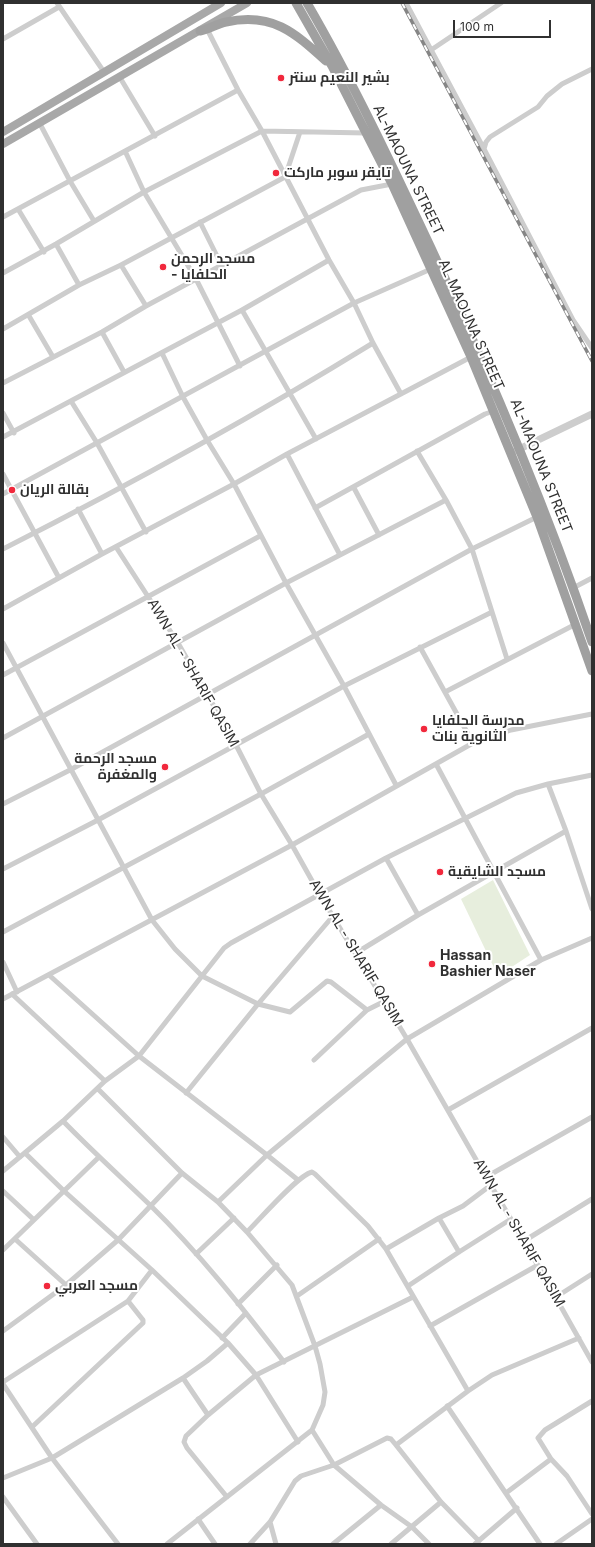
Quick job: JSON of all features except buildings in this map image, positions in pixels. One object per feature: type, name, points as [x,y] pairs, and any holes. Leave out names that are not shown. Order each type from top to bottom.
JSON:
[{"type":"highway","name":"AL MAOUNA STREET","points":[[296,3],[332,66],[392,184],[494,411],[515,451],[592,670]]},
{"type":"highway","name":"AL-MAOUNA STREET","points":[[307,3],[330,43],[363,107],[476,346],[515,451],[545,513],[590,631],[592,642]]},
{"type":"highway","points":[[201,31],[226,22],[244,19],[263,20],[280,25],[296,34],[332,66]]},
{"type":"main road","points":[[3,132],[188,21],[221,3]]},
{"type":"main road","points":[[3,144],[119,76],[201,31],[247,3]]},
{"type":"main road","points":[[188,21],[201,31]]},
{"type":"street","points":[[406,3],[574,320],[592,348]]},
{"type":"street","points":[[431,50],[501,3]]},
{"type":"street","points":[[3,39],[58,5],[104,72]]},
{"type":"street","points":[[201,31],[262,131],[401,394]]},
{"type":"street","points":[[484,149],[486,142],[490,137],[538,107],[547,96],[562,84],[592,69]]},
{"type":"street","points":[[119,76],[155,136]]},
{"type":"street","points":[[3,217],[238,90]]},
{"type":"street","points":[[39,122],[70,181],[94,221]]},
{"type":"street","points":[[4,270],[44,252],[144,192],[262,131],[367,133]]},
{"type":"street","points":[[3,329],[29,316],[79,285],[121,265],[285,177],[300,132]]},
{"type":"street","points":[[125,151],[144,192],[196,279],[240,366]]},
{"type":"street","points":[[3,383],[102,332],[146,306],[361,190],[392,184]]},
{"type":"street","points":[[18,209],[44,252]]},
{"type":"street","points":[[200,222],[222,266]]},
{"type":"street","points":[[56,244],[79,285]]},
{"type":"street","points":[[3,437],[242,310],[329,260]]},
{"type":"street","points":[[121,265],[146,306]]},
{"type":"street","points":[[3,494],[354,303],[431,269]]},
{"type":"street","points":[[242,310],[267,351],[316,439]]},
{"type":"street","points":[[29,316],[52,357]]},
{"type":"street","points":[[102,332],[124,372]]},
{"type":"street","points":[[3,549],[121,487],[290,394],[373,343]]},
{"type":"street","points":[[162,353],[183,397],[234,484],[260,536],[314,636],[344,686],[396,785]]},
{"type":"street","points":[[3,609],[287,454],[471,357]]},
{"type":"street","points":[[71,401],[97,443],[146,532]]},
{"type":"street","points":[[315,508],[354,488],[417,451],[485,414],[494,411]]},
{"type":"street","points":[[3,413],[14,432]]},
{"type":"street","points":[[515,451],[592,414]]},
{"type":"street","points":[[417,451],[446,500],[472,549],[508,659]]},
{"type":"street","points":[[287,454],[340,555]]},
{"type":"street","points":[[3,474],[59,578]]},
{"type":"street","points":[[354,488],[378,535]]},
{"type":"street","points":[[3,738],[286,584],[446,500]]},
{"type":"street","points":[[78,510],[102,554]]},
{"type":"street","points":[[3,804],[70,770],[472,549],[537,517]]},
{"type":"street","points":[[3,675],[260,536]]},
{"type":"street","name":"AWN AL - SHARIF QASIM","points":[[116,547],[178,643],[236,745],[261,794],[407,1039],[538,1264],[592,1362]]},
{"type":"street","points":[[573,588],[592,578]]},
{"type":"street","points":[[3,869],[31,853],[98,820],[344,686],[492,612]]},
{"type":"street","points":[[445,692],[576,624]]},
{"type":"street","points":[[3,643],[152,920],[175,949],[202,976],[258,1004],[290,1012],[327,982],[331,982],[367,1010]]},
{"type":"street","points":[[420,647],[473,743]]},
{"type":"street","points":[[3,999],[292,844],[473,743],[511,730],[592,714]]},
{"type":"street","points":[[3,932],[261,794],[369,734]]},
{"type":"street","points":[[436,764],[541,960]]},
{"type":"street","points":[[3,1171],[63,1121],[105,1081],[138,1056],[224,948],[231,943],[386,858],[522,790],[592,775]]},
{"type":"street","points":[[548,784],[566,831],[592,909]]},
{"type":"street","points":[[356,954],[418,915],[566,831]]},
{"type":"street","points":[[386,858],[418,915]]},
{"type":"street","points":[[186,1093],[258,1004],[333,916]]},
{"type":"street","points":[[218,1202],[266,1154],[407,1039],[541,960],[592,939]]},
{"type":"street","points":[[3,962],[18,992]]},
{"type":"street","points":[[49,975],[138,1056],[298,1180]]},
{"type":"street","points":[[12,994],[105,1081]]},
{"type":"street","points":[[314,1060],[367,1010],[384,1001]]},
{"type":"street","points":[[448,1110],[592,1028]]},
{"type":"street","points":[[98,1089],[182,1173],[218,1202],[234,1218],[277,1265],[292,1284],[315,1346],[325,1392],[323,1405],[312,1430],[167,1544]]},
{"type":"street","points":[[486,1177],[592,1117]]},
{"type":"street","points":[[63,1121],[150,1205],[196,1254],[246,1313],[284,1362]]},
{"type":"street","points":[[3,1136],[22,1155],[152,1270],[228,1343],[256,1375],[298,1442]]},
{"type":"street","points":[[3,1250],[33,1219],[99,1157]]},
{"type":"street","points":[[247,1232],[298,1180],[309,1173],[312,1172],[315,1174],[379,1239],[408,1286],[468,1391]]},
{"type":"street","points":[[3,1331],[66,1285],[118,1240],[182,1173]]},
{"type":"street","points":[[386,1249],[439,1218],[465,1205],[491,1185]]},
{"type":"street","points":[[3,1191],[33,1219]]},
{"type":"street","points":[[524,1241],[592,1199]]},
{"type":"street","points":[[196,1254],[234,1218]]},
{"type":"street","points":[[439,1218],[459,1252]]},
{"type":"street","points":[[408,1286],[511,1219]]},
{"type":"street","points":[[15,1239],[66,1285]]},
{"type":"street","points":[[297,1296],[379,1239]]},
{"type":"street","points":[[430,1326],[538,1264]]},
{"type":"street","points":[[238,1304],[277,1265]]},
{"type":"street","points":[[118,1544],[52,1458],[3,1383],[128,1301],[152,1270]]},
{"type":"street","points":[[556,1297],[592,1274]]},
{"type":"street","points":[[226,1497],[184,1442],[186,1436],[208,1415],[256,1375],[413,1297]]},
{"type":"street","points":[[32,1428],[143,1323],[143,1320],[128,1301]]},
{"type":"street","points":[[222,1338],[246,1313]]},
{"type":"street","points":[[396,1445],[468,1391],[502,1370],[579,1338]]},
{"type":"street","points":[[3,1478],[52,1458],[183,1378],[207,1362],[228,1343]]},
{"type":"street","points":[[183,1378],[208,1415]]},
{"type":"street","points":[[592,1401],[545,1430],[538,1438],[551,1459],[567,1476],[592,1514]]},
{"type":"street","points":[[447,1406],[540,1544]]},
{"type":"street","points":[[312,1430],[334,1465],[381,1505],[412,1527],[429,1544]]},
{"type":"street","points":[[250,1544],[270,1522],[296,1481],[301,1476],[334,1465],[387,1438],[391,1439],[441,1502],[477,1542],[517,1508]]},
{"type":"street","points":[[506,1493],[551,1459]]},
{"type":"street","points":[[3,1497],[37,1544]]},
{"type":"street","points":[[391,1544],[441,1502]]},
{"type":"street","points":[[333,1544],[381,1505]]},
{"type":"street","points":[[198,1519],[215,1544]]},
{"type":"street","points":[[556,1544],[592,1519]]},
{"type":"street","points":[[270,1522],[276,1544]]},
{"type":"green space","points":[[493,880],[530,955],[498,976],[461,899]]},
{"type":"railway","points":[[402,3],[592,361]]},
{"type":"place","name":"بشير النعيم سنتر","points":[[281,78]]},
{"type":"place","name":"تايقر سوبر ماركت","points":[[276,173]]},
{"type":"place","name":"مسجد الرحمن - الحلفايا","points":[[163,267]]},
{"type":"place","name":"بقالة الريان","points":[[12,490]]},
{"type":"place","name":"مدرسة الحلفايا الثانوية بنات","points":[[424,729]]},
{"type":"place","name":"مسجد الرحمة والمغفرة","points":[[165,767]]},
{"type":"place","name":"مسجد الشايقية","points":[[440,872]]},
{"type":"place","name":"Hassan Bashier Naser","points":[[432,964]]},
{"type":"place","name":"مسجد العربي","points":[[47,1286]]}]
